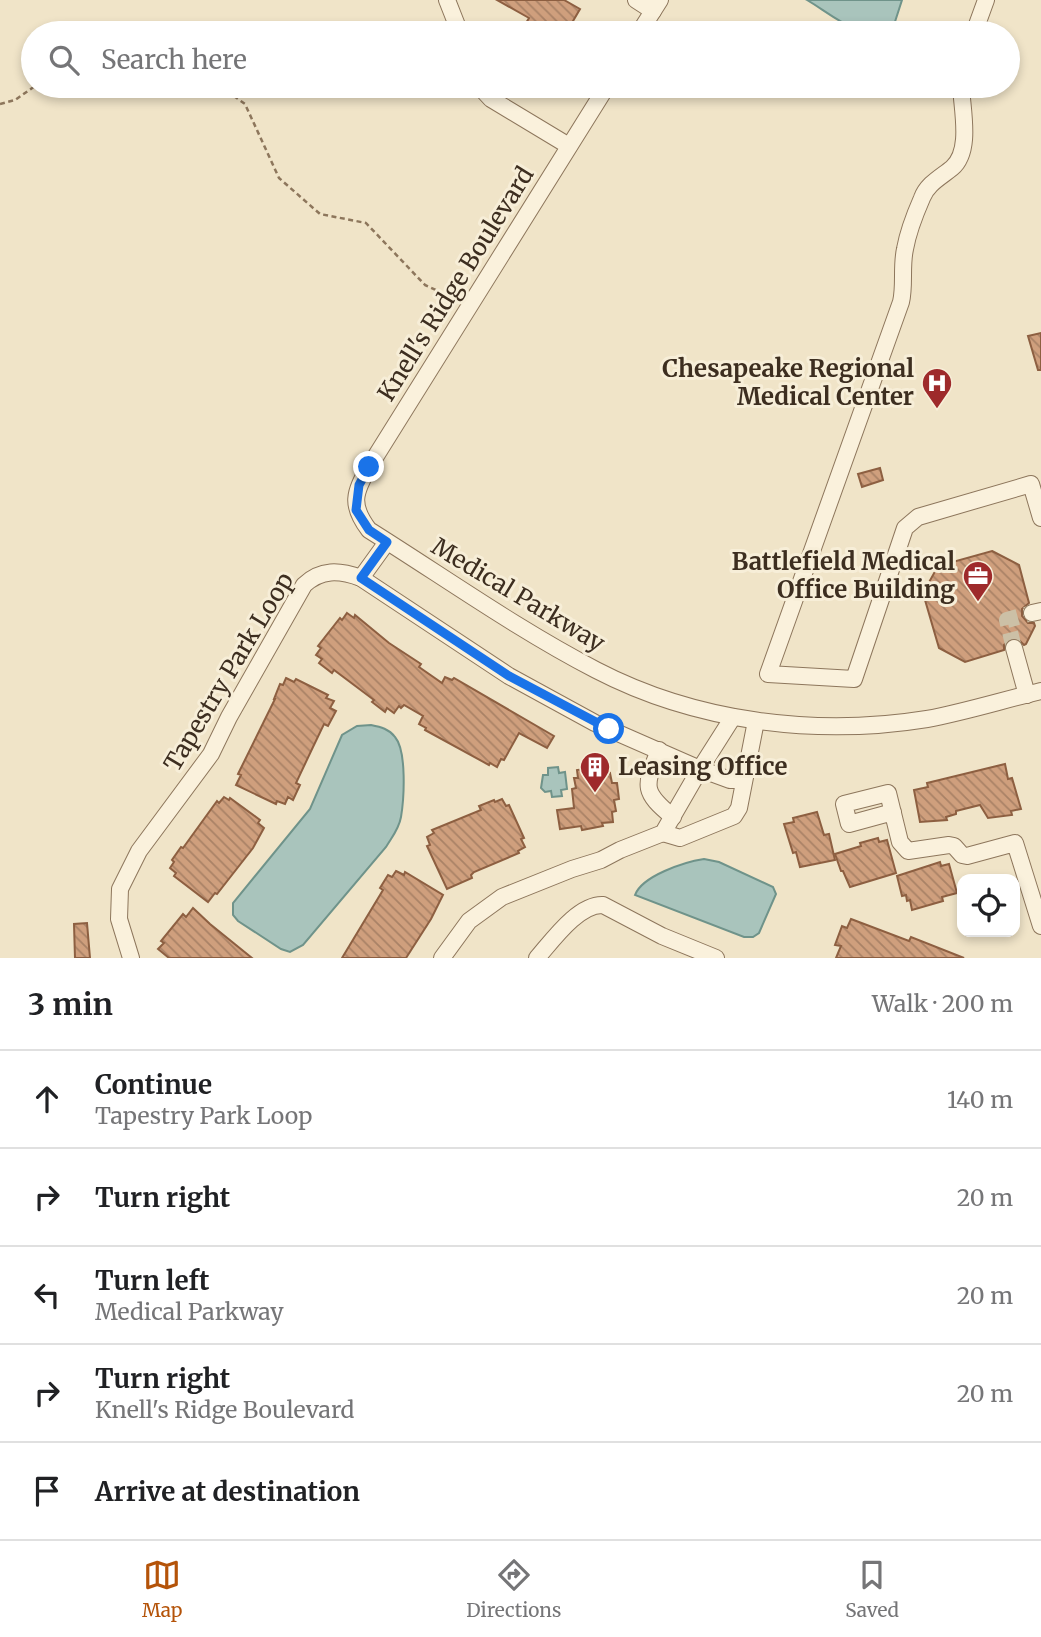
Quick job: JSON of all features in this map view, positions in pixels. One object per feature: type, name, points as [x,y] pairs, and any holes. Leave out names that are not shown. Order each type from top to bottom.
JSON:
[{"type":"street","points":[[447,0],[455,21]]},
{"type":"street","points":[[636,0],[657,6],[647,21]]},
{"type":"street","points":[[978,21],[986,0]]},
{"type":"street","points":[[490,98],[569,146]]},
{"type":"street","name":"Knell's Ridge Boulevard","points":[[356,510],[359,485],[369,467],[599,98]]},
{"type":"street","points":[[962,98],[964,147],[955,166],[929,186],[923,195],[904,251],[904,289],[901,302],[768,674],[854,679],[905,528],[918,517],[1031,484],[1041,517]]},
{"type":"street","name":"Medical Parkway","points":[[356,510],[369,530],[533,636],[598,671],[650,694],[733,717],[799,726],[894,723],[929,718],[1034,693]]},
{"type":"street","points":[[361,578],[387,542]]},
{"type":"street","name":"Tapestry Park Loop","points":[[131,958],[119,919],[120,889],[139,852],[211,754],[229,716],[304,585],[313,577],[327,572],[344,572],[361,578],[509,676],[595,723],[723,779],[743,780]]},
{"type":"street","points":[[1014,648],[1034,693]]},
{"type":"street","points":[[442,958],[469,921],[502,897],[601,860],[663,833],[733,717]]},
{"type":"street","points":[[663,833],[680,838],[734,816],[739,808],[756,721]]},
{"type":"street","points":[[659,750],[648,788],[651,798],[673,817]]},
{"type":"street","points":[[893,812],[900,842],[908,852],[949,845],[967,856],[1015,843],[1041,926]]},
{"type":"street","points":[[537,958],[580,912],[597,904],[662,936],[716,958]]},
{"type":"path","points":[[0,104],[21,96]]},
{"type":"path","points":[[237,98],[245,104],[279,178],[320,214],[366,223],[425,285],[470,305]]},
{"type":"water","points":[[807,0],[902,0],[895,21],[841,21]]},
{"type":"water","points":[[371,725],[393,734],[399,744],[404,787],[399,825],[386,847],[303,945],[290,952],[281,949],[238,921],[233,915],[233,903],[310,809],[342,735],[357,726]]},
{"type":"water","points":[[558,767],[559,773],[565,772],[567,789],[561,790],[562,796],[552,797],[551,791],[545,792],[541,788],[543,775],[548,775],[548,768]]},
{"type":"water","points":[[704,859],[719,862],[773,887],[776,894],[759,933],[753,937],[744,937],[635,895],[639,888],[655,876],[686,863]]},
{"type":"building","points":[[497,0],[564,0],[580,9],[573,21],[527,21],[529,18]]},
{"type":"building","points":[[1041,333],[1041,370],[1038,370],[1028,336]]},
{"type":"building","points":[[880,468],[883,480],[862,487],[858,474]]},
{"type":"building","name":"Battlefield Medical Office Building","points":[[992,551],[1019,565],[1029,603],[1022,609],[1022,616],[1035,626],[1026,644],[1017,638],[1011,638],[1004,645],[1004,650],[965,662],[939,648],[923,593],[938,566]]},
{"type":"building","points":[[347,613],[354,618],[355,615],[442,683],[445,677],[452,680],[454,678],[554,736],[547,748],[519,733],[497,767],[425,730],[426,728],[419,724],[423,716],[404,705],[401,708],[399,706],[394,713],[387,708],[385,712],[372,702],[374,700],[334,670],[332,673],[319,663],[322,659],[316,655],[321,648],[318,646]]},
{"type":"building","points":[[286,678],[294,682],[296,679],[328,695],[326,698],[334,701],[330,708],[336,711],[328,726],[324,724],[296,783],[300,785],[293,800],[288,797],[285,804],[277,801],[276,804],[236,785],[241,775],[238,774],[280,684],[283,685]]},
{"type":"building","points":[[1005,764],[1008,779],[1012,778],[1021,809],[1011,811],[1012,815],[988,818],[980,805],[956,811],[956,814],[946,817],[947,820],[920,822],[914,790],[928,787],[927,783]]},
{"type":"building","name":"Leasing Office","points":[[605,766],[612,783],[617,783],[619,799],[614,800],[616,811],[612,812],[613,822],[582,830],[581,826],[560,829],[557,810],[574,808],[572,789],[576,788],[574,778],[578,778],[577,770]]},
{"type":"building","points":[[224,797],[229,800],[230,798],[260,820],[258,823],[264,828],[253,848],[208,902],[174,876],[176,873],[170,868],[181,847],[183,848],[217,801],[219,803]]},
{"type":"building","points":[[502,799],[506,806],[509,805],[524,838],[521,839],[525,847],[518,851],[519,853],[474,872],[472,878],[447,889],[427,846],[430,845],[427,837],[434,833],[432,830],[481,810],[479,806]]},
{"type":"building","points":[[817,812],[824,835],[829,834],[835,860],[800,867],[784,824],[794,822],[793,818]]},
{"type":"building","points":[[878,838],[879,842],[887,840],[896,873],[850,887],[835,854]]},
{"type":"building","points":[[940,862],[941,866],[949,864],[957,893],[942,897],[943,901],[912,910],[910,900],[907,901],[906,895],[902,896],[897,876]]},
{"type":"building","points":[[396,871],[404,875],[405,872],[443,895],[431,919],[406,958],[342,958],[383,890],[380,888],[388,875],[392,877]]},
{"type":"building","points":[[193,908],[252,958],[169,958],[158,949],[164,943],[161,941],[183,914],[186,917]]},
{"type":"building","points":[[851,919],[909,941],[911,937],[964,958],[836,958],[841,946],[835,945],[842,926],[847,928]]},
{"type":"building","points":[[87,923],[90,958],[75,958],[74,924]]},
{"type":"tunnel","points":[[1014,648],[1007,620],[1032,613]]},
{"type":"place","name":"Chesapeake Regional Medical Center","points":[[937,410]]},
{"type":"place","name":"Battlefield Medical Office Building","points":[[978,603]]},
{"type":"place","name":"Leasing Office","points":[[595,794]]},
{"type":"route","points":[[369,467],[359,485],[356,510],[369,530],[387,542],[361,578],[509,676],[609,729]]}]
